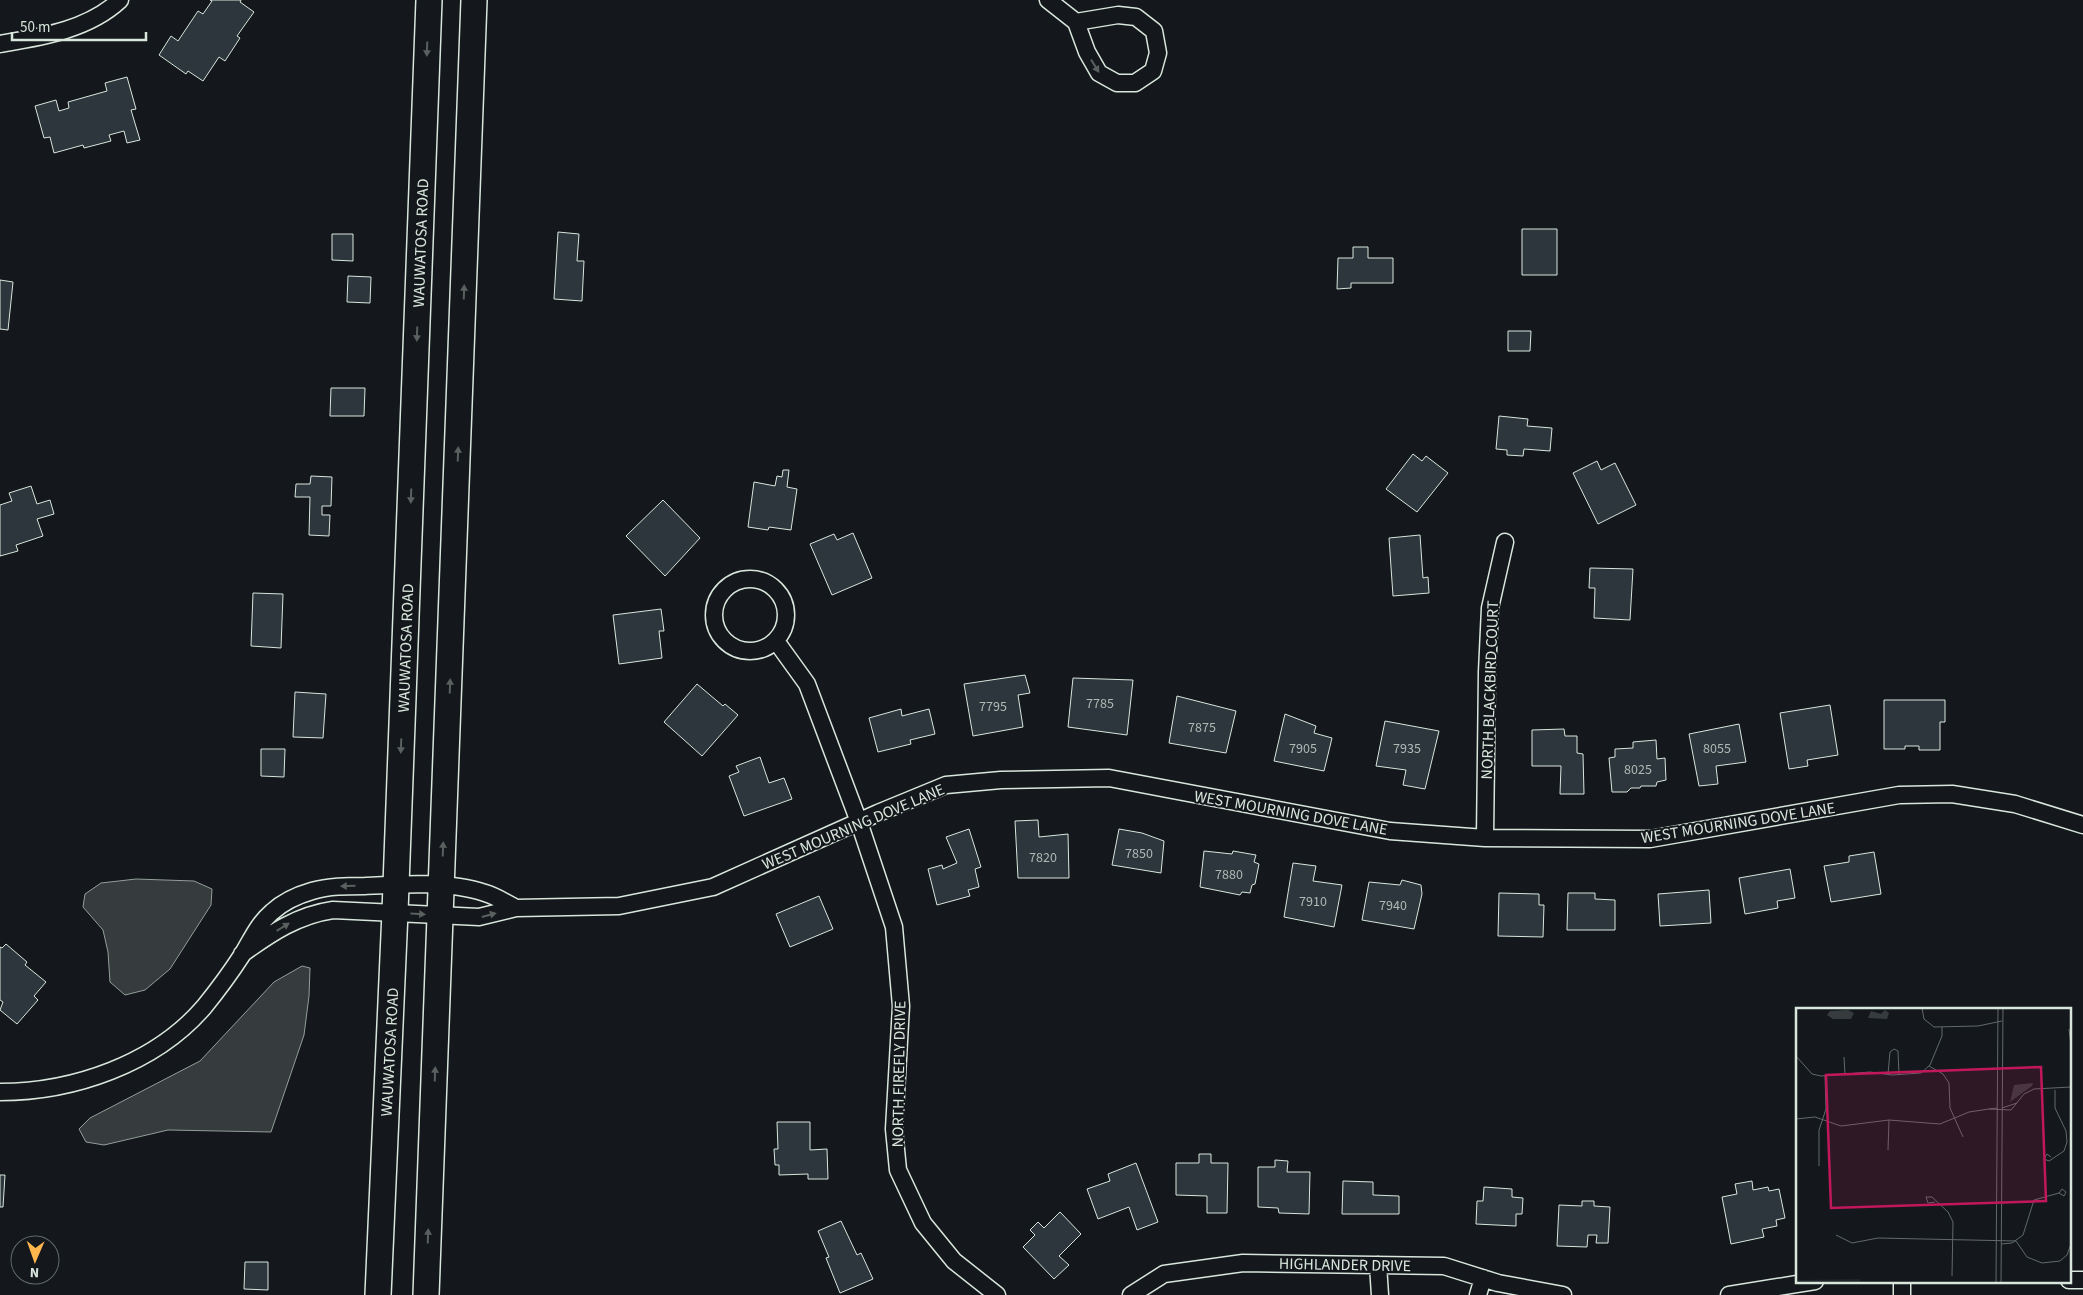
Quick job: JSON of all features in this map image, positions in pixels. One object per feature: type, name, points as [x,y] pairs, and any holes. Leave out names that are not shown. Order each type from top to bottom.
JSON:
[{"type":"main road","name":"WAUWATOSA ROAD","points":[[378,1295],[396,912],[429,0]]},
{"type":"main road","points":[[426,1295],[474,0]]},
{"type":"street","points":[[0,44],[41,37],[81,25],[111,8],[120,0]]},
{"type":"street","points":[[1048,0],[1076,22],[1087,52],[1099,73],[1117,83],[1136,83],[1153,71],[1158,53],[1154,31],[1136,17],[1118,15],[1076,22]]},
{"type":"street","name":"NORTH BLACKBIRD COURT","points":[[1484,838],[1490,608],[1505,542]]},
{"type":"street","points":[[755,579],[766,582],[776,589],[783,598],[786,609],[786,621],[783,632],[776,641],[766,648],[754,651],[730,646],[721,637],[716,626],[714,614],[716,602],[722,592],[732,584],[743,580],[755,579]]},
{"type":"street","name":"NORTH FIREFLY DRIVE","points":[[776,641],[807,684],[859,822],[894,927],[901,1006],[894,1129],[898,1170],[923,1223],[954,1261],[997,1295]]},
{"type":"street","name":"WEST MOURNING DOVE LANE","points":[[516,908],[619,906],[713,887],[946,785],[1001,780],[1109,778],[1390,831],[1484,838],[1650,839],[1899,795],[1952,794],[2015,804],[2083,825]]},
{"type":"street","points":[[0,1092],[36,1091],[78,1083],[106,1074],[171,1037],[204,1007],[242,954],[262,921],[293,898],[313,890],[329,887],[396,884],[442,885],[485,893],[516,908]]},
{"type":"street","points":[[242,954],[287,924],[317,912],[333,910],[396,912],[479,918],[516,908]]},
{"type":"street","name":"HIGHLANDER DRIVE","points":[[1130,1295],[1164,1274],[1243,1263],[1444,1266],[1498,1283],[1564,1295]]},
{"type":"street","points":[[1378,1265],[1380,1295]]},
{"type":"street","points":[[1478,1295],[1483,1278]]},
{"type":"street","points":[[2070,1280],[2083,1280]]},
{"type":"street","points":[[1729,1295],[1809,1282]]},
{"type":"street","points":[[1902,1282],[1902,1295]]},
{"type":"shaded area","points":[[136,879],[194,881],[212,889],[211,905],[170,969],[145,990],[125,995],[110,982],[108,952],[103,930],[83,907],[85,894],[101,883]]},
{"type":"shaded area","points":[[302,966],[310,968],[309,996],[304,1035],[271,1132],[168,1130],[104,1145],[86,1142],[79,1129],[90,1118],[200,1061],[274,982]]},
{"type":"building","points":[[210,0],[241,0],[240,2],[254,12],[237,36],[240,38],[225,61],[219,57],[203,81],[188,71],[186,74],[159,55],[171,36],[178,41],[198,11],[203,14],[212,1]]},
{"type":"building","points":[[127,77],[136,109],[131,110],[140,140],[127,143],[124,131],[109,135],[111,141],[84,148],[83,145],[54,153],[50,137],[44,138],[35,106],[56,100],[59,111],[69,108],[68,102],[107,91],[105,83]]},
{"type":"building","points":[[1522,229],[1557,229],[1557,275],[1522,275]]},
{"type":"building","points":[[558,232],[579,234],[577,261],[584,261],[582,301],[554,299]]},
{"type":"building","points":[[332,234],[353,234],[353,261],[332,260]]},
{"type":"building","points":[[1353,247],[1368,247],[1368,258],[1393,258],[1393,283],[1351,283],[1351,288],[1337,289],[1338,258],[1353,258]]},
{"type":"building","points":[[348,276],[371,277],[370,303],[347,302]]},
{"type":"building","points":[[0,280],[13,282],[8,330],[0,329]]},
{"type":"building","points":[[1508,331],[1531,331],[1530,351],[1508,351]]},
{"type":"building","points":[[331,388],[365,388],[364,416],[330,416]]},
{"type":"building","points":[[1499,416],[1528,419],[1527,426],[1552,428],[1550,451],[1524,449],[1523,456],[1507,455],[1507,450],[1496,449]]},
{"type":"building","points":[[1413,454],[1422,461],[1426,456],[1448,473],[1417,512],[1386,489]]},
{"type":"building","points":[[1597,461],[1601,470],[1615,463],[1636,505],[1598,524],[1573,473]]},
{"type":"building","points":[[783,470],[789,470],[787,487],[797,489],[791,530],[769,527],[768,530],[748,527],[754,482],[775,486],[777,476],[782,477]]},
{"type":"building","points":[[311,476],[332,477],[331,506],[322,506],[322,515],[330,515],[329,536],[309,535],[310,497],[295,497],[296,484],[310,484]]},
{"type":"building","points":[[31,486],[37,504],[50,500],[54,514],[37,519],[43,536],[16,545],[18,551],[0,556],[0,505],[12,501],[9,493]]},
{"type":"building","points":[[663,500],[700,538],[665,576],[626,536]]},
{"type":"building","points":[[853,533],[872,578],[832,595],[810,544],[834,534],[837,540]]},
{"type":"building","points":[[1420,535],[1423,578],[1428,577],[1429,593],[1393,596],[1389,538]]},
{"type":"building","points":[[1590,568],[1633,569],[1630,620],[1594,618],[1595,588],[1589,588]]},
{"type":"building","points":[[253,593],[283,594],[281,648],[251,646]]},
{"type":"building","points":[[661,609],[664,631],[659,631],[662,658],[619,664],[613,615]]},
{"type":"building","points":[[1025,675],[1030,693],[1018,695],[1023,727],[973,736],[964,684]]},
{"type":"building","points":[[1073,678],[1133,680],[1127,735],[1068,727]]},
{"type":"building","points":[[697,684],[723,706],[725,704],[738,715],[702,756],[664,722]]},
{"type":"building","points":[[295,692],[326,694],[323,738],[293,737]]},
{"type":"building","points":[[1177,696],[1236,711],[1226,753],[1169,743]]},
{"type":"building","points":[[1884,700],[1945,700],[1945,722],[1940,722],[1940,750],[1919,750],[1919,746],[1905,746],[1905,749],[1884,749]]},
{"type":"building","points":[[1830,705],[1838,755],[1807,760],[1808,766],[1789,769],[1780,713]]},
{"type":"building","points":[[901,709],[902,716],[929,709],[935,734],[910,740],[911,744],[878,752],[869,718]]},
{"type":"building","points":[[1285,714],[1316,726],[1314,733],[1332,738],[1324,771],[1274,761]]},
{"type":"building","points":[[1385,721],[1439,731],[1425,789],[1403,785],[1406,770],[1376,766]]},
{"type":"building","points":[[1739,724],[1746,762],[1716,766],[1718,784],[1699,786],[1689,734]]},
{"type":"building","points":[[1564,729],[1565,736],[1577,736],[1577,753],[1583,754],[1584,794],[1560,794],[1561,766],[1532,766],[1532,730]]},
{"type":"building","points":[[1656,740],[1657,759],[1665,758],[1666,780],[1657,782],[1656,786],[1631,788],[1627,792],[1612,792],[1609,758],[1615,757],[1615,749],[1633,748],[1633,742]]},
{"type":"building","points":[[261,749],[285,749],[284,777],[261,776]]},
{"type":"building","points":[[760,757],[769,783],[784,778],[792,799],[744,816],[729,776],[739,772],[736,766]]},
{"type":"building","points":[[1038,820],[1039,837],[1068,834],[1069,878],[1018,878],[1015,821]]},
{"type":"building","points":[[969,829],[981,867],[975,869],[979,887],[968,890],[970,896],[937,905],[928,869],[942,865],[943,869],[957,863],[946,837]]},
{"type":"building","points":[[1119,829],[1142,833],[1164,841],[1161,873],[1112,865]]},
{"type":"building","points":[[1204,851],[1232,854],[1233,851],[1256,855],[1254,862],[1259,864],[1255,884],[1252,885],[1250,893],[1242,892],[1240,895],[1200,887]]},
{"type":"building","points":[[1874,852],[1881,894],[1831,902],[1824,866],[1849,862],[1849,856]]},
{"type":"building","points":[[1293,863],[1316,866],[1313,881],[1342,885],[1334,927],[1284,917]]},
{"type":"building","points":[[1790,869],[1795,898],[1777,901],[1778,908],[1745,914],[1739,878]]},
{"type":"building","points":[[1402,880],[1421,885],[1422,894],[1414,929],[1362,920],[1369,882],[1400,885]]},
{"type":"building","points":[[1709,890],[1711,923],[1660,926],[1658,894]]},
{"type":"building","points":[[1499,893],[1539,894],[1539,905],[1544,905],[1543,937],[1498,936]]},
{"type":"building","points":[[1568,893],[1595,893],[1595,899],[1615,900],[1615,930],[1567,930]]},
{"type":"building","points":[[819,896],[833,929],[790,947],[776,914]]},
{"type":"building","points":[[6,944],[27,962],[25,965],[46,982],[34,996],[38,1000],[17,1024],[0,1010],[3,1002],[0,1000],[0,947],[2,948]]},
{"type":"building","points":[[777,1122],[810,1122],[810,1150],[827,1149],[828,1179],[808,1179],[808,1174],[779,1175],[779,1165],[775,1165],[774,1149],[778,1149]]},
{"type":"building","points":[[1199,1154],[1211,1154],[1211,1163],[1228,1163],[1227,1213],[1207,1213],[1207,1196],[1176,1195],[1176,1163],[1199,1163]]},
{"type":"building","points":[[1275,1160],[1288,1161],[1287,1172],[1310,1172],[1309,1214],[1279,1213],[1278,1208],[1258,1207],[1258,1167],[1275,1167]]},
{"type":"building","points":[[1136,1163],[1158,1222],[1137,1230],[1129,1207],[1098,1219],[1087,1189],[1110,1181],[1108,1174]]},
{"type":"building","points":[[0,1175],[5,1175],[3,1207],[0,1207]]},
{"type":"building","points":[[1343,1181],[1373,1182],[1373,1195],[1399,1196],[1399,1214],[1342,1214]]},
{"type":"building","points":[[1752,1181],[1753,1190],[1768,1187],[1769,1191],[1779,1189],[1785,1218],[1776,1220],[1777,1226],[1762,1229],[1764,1237],[1731,1244],[1722,1197],[1737,1194],[1735,1184]]},
{"type":"building","points":[[1484,1187],[1512,1189],[1512,1197],[1523,1198],[1522,1214],[1516,1214],[1516,1226],[1476,1224],[1477,1201],[1483,1201]]},
{"type":"building","points":[[1582,1201],[1594,1201],[1594,1206],[1610,1207],[1608,1243],[1596,1243],[1597,1235],[1588,1235],[1587,1247],[1557,1246],[1559,1205],[1582,1206]]},
{"type":"building","points":[[1060,1212],[1081,1234],[1059,1256],[1069,1265],[1054,1279],[1023,1247],[1035,1235],[1030,1230],[1038,1222],[1044,1228]]},
{"type":"building","points":[[841,1221],[857,1255],[861,1253],[873,1279],[840,1293],[826,1258],[829,1257],[818,1231]]},
{"type":"building","points":[[245,1262],[268,1262],[268,1290],[244,1289]]}]
